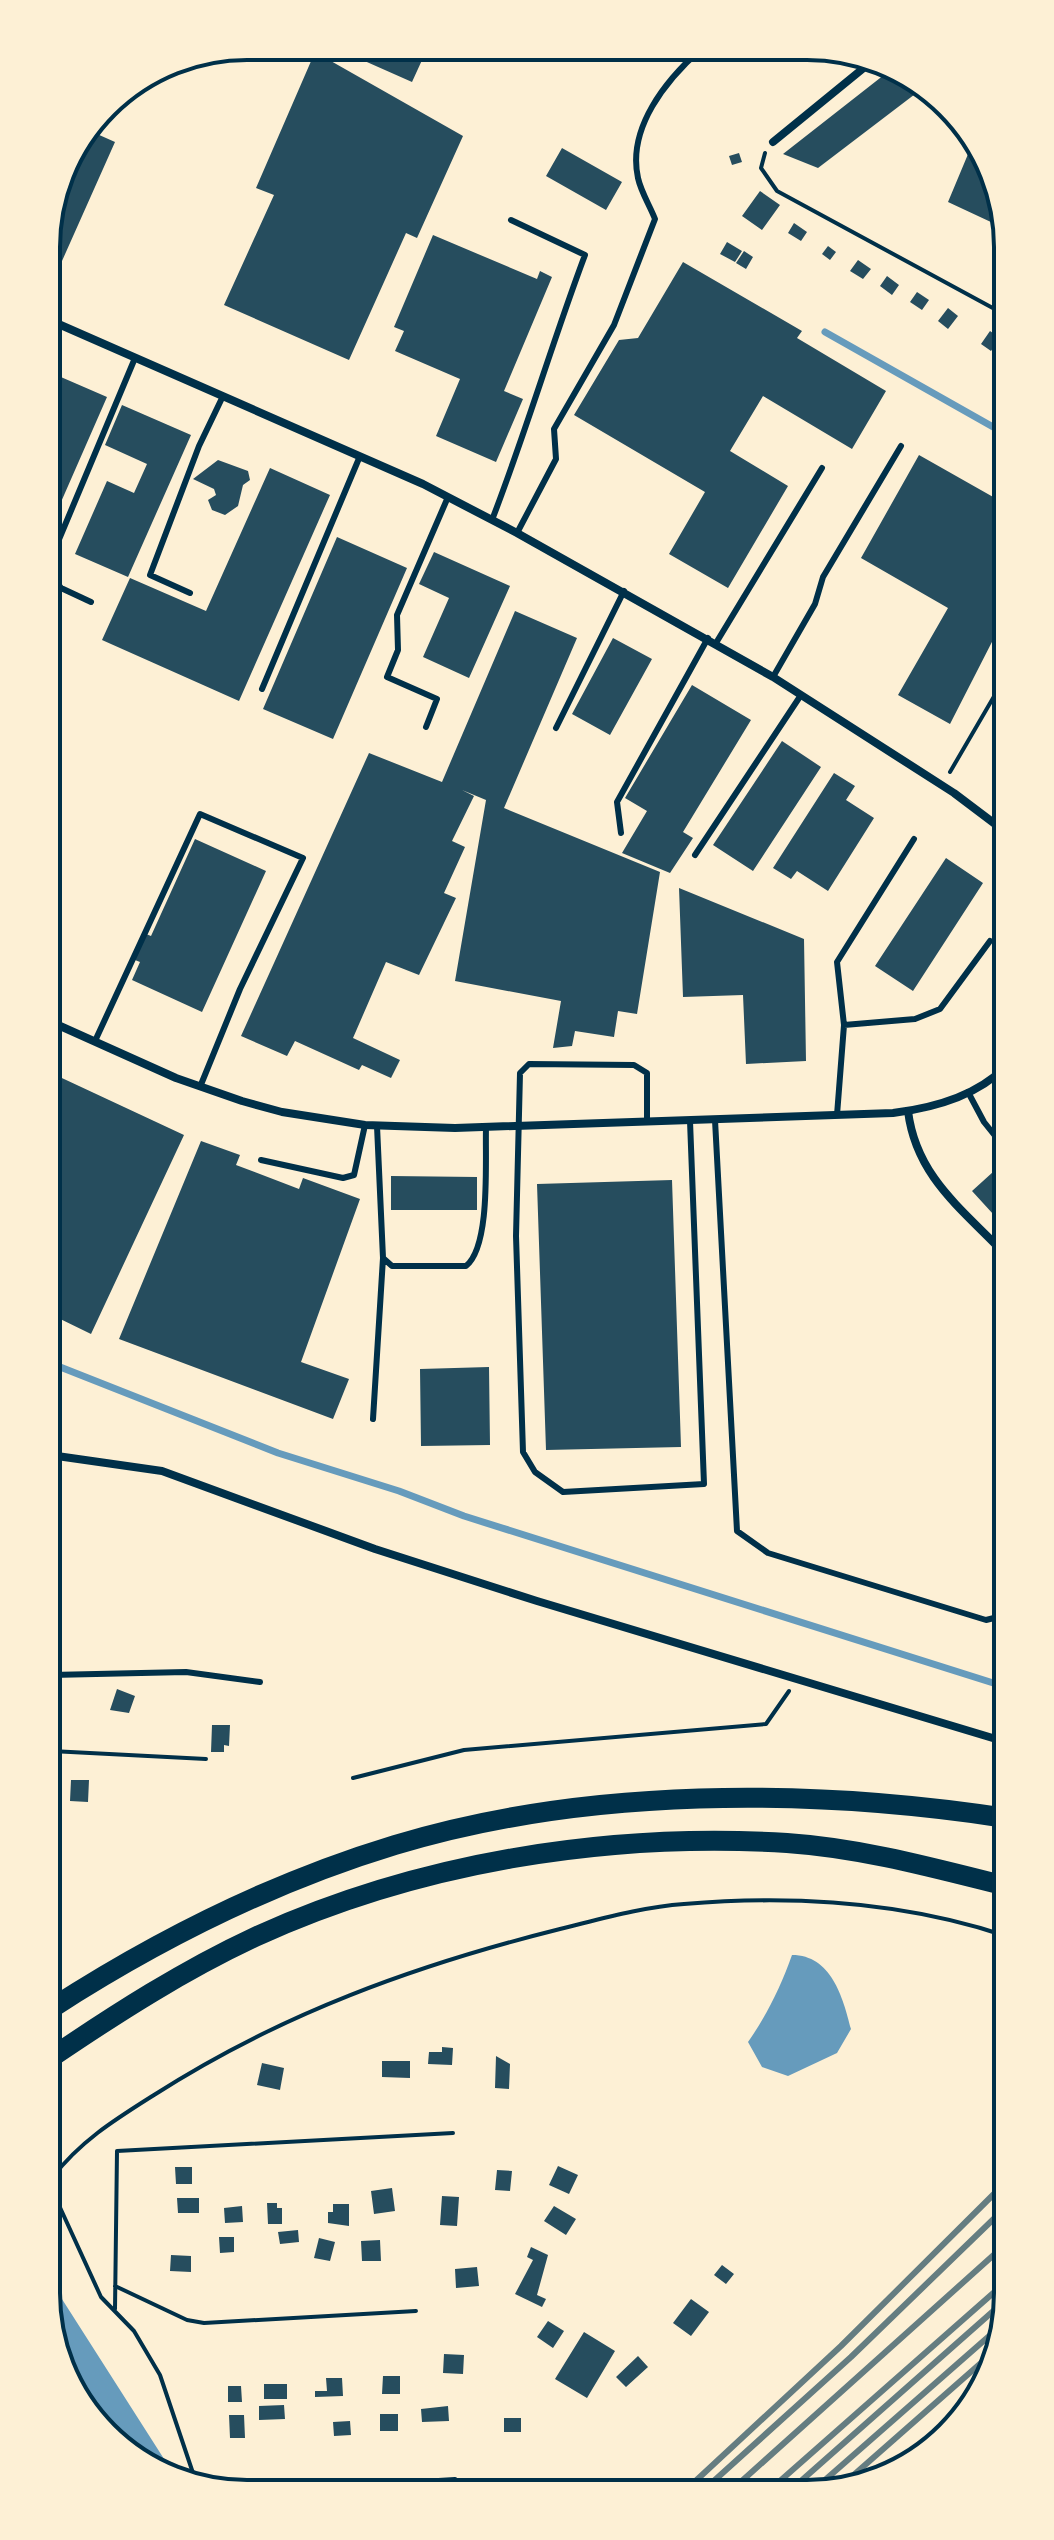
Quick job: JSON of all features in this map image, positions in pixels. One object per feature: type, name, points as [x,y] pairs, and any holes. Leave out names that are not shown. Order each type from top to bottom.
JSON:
[{"type":"highway","points":[[60,2003],[95,1979],[229,1908],[396,1845],[491,1822],[688,1799],[787,1797],[928,1806],[994,1816]]},
{"type":"highway","points":[[60,2052],[122,2010],[256,1937],[398,1886],[513,1859],[632,1843],[787,1843],[882,1856],[994,1883]]},
{"type":"street","points":[[773,142],[863,69]]},
{"type":"street","points":[[60,325],[360,456],[517,533],[773,677],[942,786],[994,824]]},
{"type":"street","points":[[60,1026],[200,1087],[282,1112],[377,1126],[486,1127],[908,1111],[944,1103],[994,1075]]},
{"type":"street","points":[[908,1111],[913,1141],[922,1164],[994,1242]]},
{"type":"street","points":[[60,1456],[162,1471],[375,1549],[796,1681],[994,1739]]},
{"type":"lane","points":[[517,533],[556,459],[554,429],[614,325],[655,219],[638,178],[637,139],[670,76],[688,60]]},
{"type":"lane","points":[[492,520],[529,423],[537,386],[585,255],[511,220]]},
{"type":"lane","points":[[60,539],[135,358]]},
{"type":"lane","points":[[190,593],[150,575],[199,446],[223,396]]},
{"type":"lane","points":[[773,677],[815,604],[823,577],[901,446]]},
{"type":"lane","points":[[262,689],[360,456]]},
{"type":"lane","points":[[621,833],[617,802],[712,641],[822,468]]},
{"type":"lane","points":[[426,727],[437,699],[387,677],[398,650],[397,615],[448,497]]},
{"type":"lane","points":[[60,587],[91,602]]},
{"type":"lane","points":[[556,728],[624,591]]},
{"type":"lane","points":[[695,855],[801,695]]},
{"type":"lane","points":[[95,1041],[200,814],[303,858],[240,989],[200,1087]]},
{"type":"lane","points":[[837,1115],[844,1025],[837,962],[914,839]]},
{"type":"lane","points":[[844,1025],[915,1019],[940,1009],[990,941]]},
{"type":"lane","points":[[647,1121],[647,1073],[634,1065],[529,1064],[520,1073],[516,1236],[523,1452],[535,1472],[563,1492],[704,1484],[690,1121]]},
{"type":"lane","points":[[968,1092],[994,1134]]},
{"type":"lane","points":[[715,1120],[737,1531],[768,1553],[986,1620],[994,1618]]},
{"type":"lane","points":[[261,1160],[343,1178],[354,1175],[365,1125]]},
{"type":"lane","points":[[373,1419],[383,1258],[377,1126]]},
{"type":"lane","points":[[383,1258],[392,1266],[466,1266],[475,1259],[482,1232],[486,1127]]},
{"type":"lane","points":[[60,1675],[186,1672],[260,1682]]},
{"type":"path","points":[[773,142],[766,150],[761,168],[777,191],[994,309]]},
{"type":"path","points":[[942,786],[994,696]]},
{"type":"path","points":[[353,1778],[464,1750],[766,1724],[796,1681]]},
{"type":"path","points":[[60,1751],[206,1759]]},
{"type":"path","points":[[60,2169],[74,2152],[104,2127],[250,2038],[387,1979],[520,1939],[636,1910],[745,1900],[848,1903],[957,1922],[994,1933]]},
{"type":"path","points":[[115,2309],[117,2151],[453,2133]]},
{"type":"path","points":[[60,2208],[101,2297],[134,2331],[160,2375],[192,2471]]},
{"type":"path","points":[[115,2286],[187,2320],[204,2323],[416,2311]]},
{"type":"water","points":[[792,1955],[817,1962],[826,1970],[839,1992],[851,2029],[837,2053],[788,2076],[762,2067],[748,2042],[773,2000]]},
{"type":"water","points":[[60,2296],[166,2462],[124,2434],[91,2397],[66,2342]]},
{"type":"building","points":[[312,60],[329,60],[463,136],[417,238],[406,233],[349,360],[224,305],[274,195],[256,188]]},
{"type":"building","points":[[362,60],[422,60],[412,82]]},
{"type":"building","points":[[883,76],[915,94],[818,168],[783,154]]},
{"type":"building","points":[[98,134],[115,142],[62,261],[60,235],[66,198],[85,153]]},
{"type":"building","points":[[562,148],[622,182],[606,210],[546,176]]},
{"type":"building","points":[[739,153],[742,162],[732,165],[729,156]]},
{"type":"building","points":[[969,153],[988,198],[992,223],[948,202]]},
{"type":"building","points":[[760,191],[780,205],[762,230],[742,216]]},
{"type":"building","points":[[794,223],[807,232],[801,241],[788,233]]},
{"type":"building","points":[[433,235],[537,279],[540,271],[552,277],[504,391],[523,399],[496,462],[436,436],[460,379],[395,351],[404,331],[394,327]]},
{"type":"building","points":[[727,242],[742,251],[735,262],[720,254]]},
{"type":"building","points":[[828,246],[836,252],[830,260],[822,254]]},
{"type":"building","points":[[744,251],[753,257],[746,269],[736,263]]},
{"type":"building","points":[[858,260],[871,269],[863,279],[850,271]]},
{"type":"building","points":[[683,262],[802,331],[797,338],[886,391],[852,449],[763,396],[730,451],[788,486],[728,588],[669,554],[705,492],[574,415],[619,340],[638,338]]},
{"type":"building","points":[[887,276],[899,285],[892,295],[880,286]]},
{"type":"building","points":[[917,292],[929,300],[922,310],[910,302]]},
{"type":"building","points":[[948,308],[958,316],[948,329],[938,321]]},
{"type":"building","points":[[990,331],[994,334],[991,351],[981,344]]},
{"type":"building","points":[[60,377],[107,397],[60,504]]},
{"type":"building","points":[[122,405],[191,435],[128,577],[75,554],[107,481],[134,493],[147,464],[105,445]]},
{"type":"building","points":[[919,455],[994,497],[994,638],[950,724],[898,695],[948,608],[861,558]]},
{"type":"building","points":[[218,460],[248,471],[250,480],[243,485],[238,506],[225,515],[212,510],[208,500],[216,495],[214,489],[193,479]]},
{"type":"building","points":[[270,468],[330,495],[239,701],[102,640],[130,578],[206,611]]},
{"type":"building","points":[[337,537],[407,568],[333,739],[263,709]]},
{"type":"building","points":[[434,552],[510,586],[469,678],[423,657],[449,598],[419,584]]},
{"type":"building","points":[[515,611],[577,638],[504,808],[660,872],[637,1014],[618,1011],[614,1037],[575,1031],[572,1046],[553,1048],[561,1001],[455,981],[486,800],[462,790],[474,796],[452,841],[465,847],[444,893],[456,898],[419,975],[386,962],[353,1038],[400,1060],[391,1078],[362,1065],[359,1070],[295,1041],[287,1056],[241,1036],[369,753],[442,782]]},
{"type":"building","points":[[613,638],[652,659],[610,735],[572,714]]},
{"type":"building","points":[[692,685],[751,720],[683,832],[693,838],[670,873],[622,853],[647,811],[625,798]]},
{"type":"building","points":[[782,741],[821,767],[753,871],[713,845]]},
{"type":"building","points":[[834,773],[855,786],[846,800],[874,818],[828,891],[797,871],[791,879],[773,868]]},
{"type":"building","points":[[195,839],[266,871],[202,1012],[132,980],[140,962],[135,960],[146,934],[151,936]]},
{"type":"building","points":[[946,858],[983,883],[913,991],[875,966]]},
{"type":"building","points":[[679,888],[804,939],[806,1061],[746,1064],[743,995],[683,997]]},
{"type":"building","points":[[60,1077],[184,1135],[91,1334],[60,1319]]},
{"type":"building","points":[[201,1141],[240,1155],[236,1165],[299,1189],[303,1178],[360,1199],[301,1362],[349,1379],[333,1419],[119,1339]]},
{"type":"building","points":[[994,1171],[994,1215],[972,1191]]},
{"type":"building","points":[[391,1176],[477,1177],[477,1210],[391,1210]]},
{"type":"building","points":[[672,1180],[681,1447],[546,1450],[537,1184]]},
{"type":"building","points":[[489,1367],[490,1445],[421,1446],[420,1369]]},
{"type":"building","points":[[117,1689],[135,1696],[129,1713],[110,1710]]},
{"type":"building","points":[[212,1725],[230,1725],[229,1746],[224,1745],[224,1752],[211,1752]]},
{"type":"building","points":[[71,1780],[89,1780],[88,1802],[70,1801]]},
{"type":"building","points":[[442,2047],[453,2048],[452,2065],[428,2064],[429,2052],[442,2052]]},
{"type":"building","points":[[496,2056],[510,2064],[509,2089],[495,2088]]},
{"type":"building","points":[[382,2061],[410,2061],[410,2078],[382,2077]]},
{"type":"building","points":[[262,2063],[284,2068],[280,2090],[257,2085]]},
{"type":"building","points":[[558,2166],[578,2175],[569,2194],[549,2185]]},
{"type":"building","points":[[175,2167],[192,2167],[192,2184],[176,2184]]},
{"type":"building","points":[[497,2170],[512,2171],[510,2191],[495,2190]]},
{"type":"building","points":[[392,2188],[395,2211],[374,2214],[371,2191]]},
{"type":"building","points":[[442,2196],[459,2197],[457,2226],[440,2225]]},
{"type":"building","points":[[177,2198],[199,2198],[199,2213],[178,2213]]},
{"type":"building","points":[[267,2203],[277,2203],[277,2208],[282,2208],[282,2224],[268,2224]]},
{"type":"building","points":[[333,2204],[349,2204],[349,2226],[328,2223],[328,2212],[333,2212]]},
{"type":"building","points":[[242,2206],[243,2222],[225,2223],[224,2208]]},
{"type":"building","points":[[554,2206],[576,2219],[566,2235],[544,2221]]},
{"type":"building","points":[[298,2230],[299,2242],[280,2244],[278,2232]]},
{"type":"building","points":[[219,2237],[234,2237],[234,2252],[220,2253]]},
{"type":"building","points":[[319,2238],[335,2242],[330,2261],[314,2258]]},
{"type":"building","points":[[380,2240],[381,2261],[362,2261],[361,2241]]},
{"type":"building","points":[[531,2247],[548,2255],[537,2295],[546,2299],[542,2307],[515,2294],[533,2260],[527,2257]]},
{"type":"building","points":[[171,2255],[191,2256],[191,2272],[170,2271]]},
{"type":"building","points":[[722,2265],[734,2274],[726,2284],[714,2275]]},
{"type":"building","points":[[477,2267],[479,2286],[456,2288],[455,2269]]},
{"type":"building","points":[[691,2299],[709,2312],[691,2336],[673,2323]]},
{"type":"building","points":[[548,2321],[564,2331],[553,2348],[537,2337]]},
{"type":"building","points":[[584,2332],[615,2351],[587,2398],[555,2379]]},
{"type":"building","points":[[444,2354],[464,2355],[463,2374],[443,2373]]},
{"type":"building","points":[[638,2356],[648,2367],[626,2387],[616,2377]]},
{"type":"building","points":[[383,2376],[400,2376],[400,2394],[382,2394]]},
{"type":"building","points":[[326,2378],[342,2378],[343,2396],[315,2397],[315,2391],[327,2391]]},
{"type":"building","points":[[264,2384],[287,2384],[287,2399],[264,2399]]},
{"type":"building","points":[[228,2386],[241,2386],[242,2402],[228,2402]]},
{"type":"building","points":[[284,2405],[285,2419],[259,2420],[259,2406]]},
{"type":"building","points":[[448,2406],[449,2421],[422,2422],[421,2409]]},
{"type":"building","points":[[380,2414],[398,2414],[398,2431],[380,2431]]},
{"type":"building","points":[[229,2415],[244,2415],[245,2438],[230,2438]]},
{"type":"building","points":[[504,2418],[521,2418],[521,2432],[504,2432]]},
{"type":"building","points":[[350,2421],[351,2435],[334,2436],[333,2422]]},
{"type":"waterway","points":[[825,332],[994,427]]},
{"type":"waterway","points":[[60,1367],[278,1453],[399,1491],[464,1516],[994,1683]]},
{"type":"railway","points":[[697,2480],[841,2346],[994,2194]]},
{"type":"railway","points":[[715,2480],[851,2357],[994,2219]]},
{"type":"railway","points":[[743,2480],[994,2255]]},
{"type":"railway","points":[[781,2480],[994,2292]]},
{"type":"railway","points":[[802,2480],[993,2311]]},
{"type":"railway","points":[[827,2478],[988,2337]]},
{"type":"railway","points":[[854,2474],[981,2363]]}]
